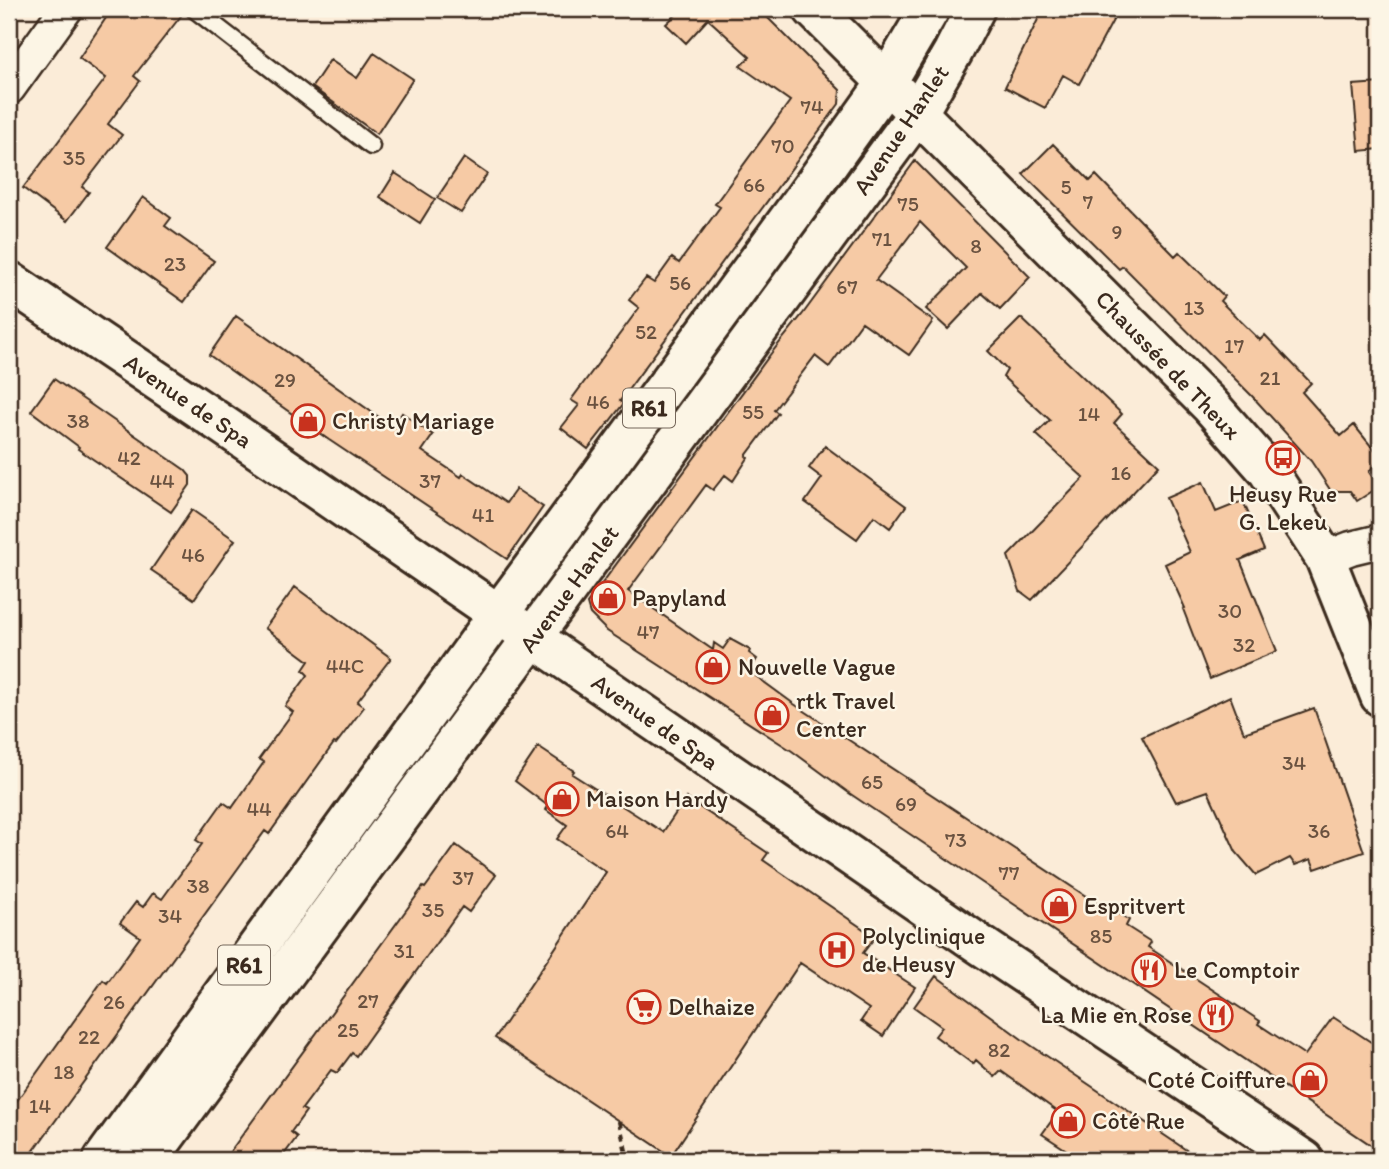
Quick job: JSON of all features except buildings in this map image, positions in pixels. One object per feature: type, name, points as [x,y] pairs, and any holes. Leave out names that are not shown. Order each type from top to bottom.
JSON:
[{"type":"main road","name":"Chaussée de Theux","points":[[813,9],[1210,405],[1268,471],[1325,558],[1380,696]]},
{"type":"main road","name":"R61","points":[[887,82],[930,9]]},
{"type":"main road","name":"Avenue Hanlet","points":[[148,1160],[916,114],[975,9]]},
{"type":"main road","name":"Avenue Hanlet","points":[[103,1160],[887,82]]},
{"type":"main road","name":"Avenue de Spa","points":[[9,281],[979,944],[1304,1160]]},
{"type":"street","points":[[9,88],[66,9]]},
{"type":"street","points":[[1325,558],[1380,541]]},
{"type":"lane","points":[[194,9],[371,146]]},
{"type":"path","points":[[619,1121],[628,1160]]},
{"type":"place","name":"Christy Mariage","points":[[308,421]]},
{"type":"place","name":"Heusy Rue G. Lekeu","points":[[1283,458]]},
{"type":"place","name":"Papyland","points":[[608,598]]},
{"type":"place","name":"Nouvelle Vague","points":[[713,667]]},
{"type":"place","name":"rtk Travel Center","points":[[772,715]]},
{"type":"place","name":"Maison Hardy","points":[[562,799]]},
{"type":"place","name":"Espritvert","points":[[1059,906]]},
{"type":"place","name":"Polyclinique de Heusy","points":[[837,950]]},
{"type":"place","name":"Le Comptoir","points":[[1149,970]]},
{"type":"place","name":"Delhaize","points":[[644,1007]]},
{"type":"place","name":"La Mie en Rose","points":[[1216,1015]]},
{"type":"place","name":"Coté Coiffure","points":[[1310,1080]]},
{"type":"place","name":"Côté Rue","points":[[1068,1121]]}]
